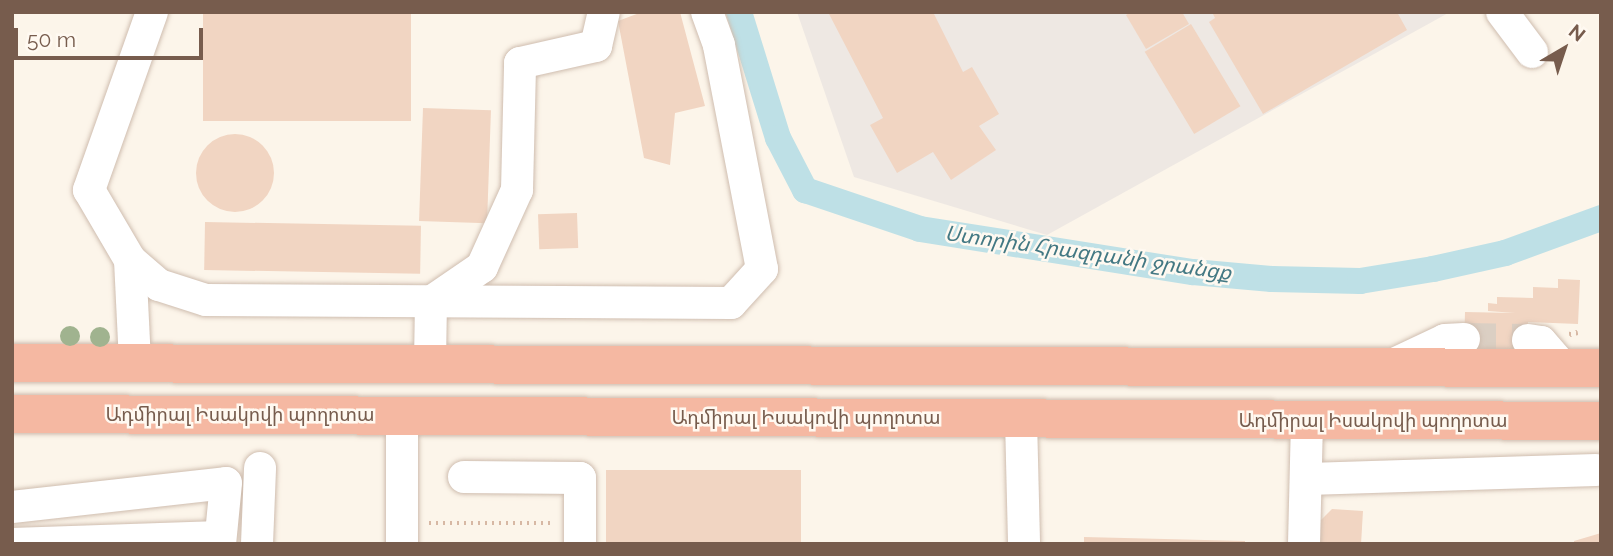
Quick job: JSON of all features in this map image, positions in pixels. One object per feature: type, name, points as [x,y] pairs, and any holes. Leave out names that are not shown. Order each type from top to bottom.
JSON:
[{"type":"highway","points":[[14,360],[135,364],[1582,368]]},
{"type":"highway","points":[[12,438],[142,413]]},
{"type":"highway","name":"Ադմիրալ Իսակովի պողոտա","points":[[12,414],[1587,421]]},
{"type":"street","points":[[152,12],[89,190],[130,260],[159,285],[206,300],[731,303],[762,269],[719,45],[707,12]]},
{"type":"street","points":[[431,302],[482,267],[517,190],[520,63],[596,46],[604,12]]},
{"type":"street","points":[[1502,12],[1532,52]]},
{"type":"street","points":[[130,260],[135,364]]},
{"type":"street","points":[[430,364],[431,302]]},
{"type":"street","points":[[1386,367],[1444,340],[1464,338]]},
{"type":"street","points":[[1528,340],[1541,342],[1582,368]]},
{"type":"street","points":[[402,416],[402,544]]},
{"type":"street","points":[[1021,419],[1024,544]]},
{"type":"street","points":[[1304,544],[1308,479],[1307,421]]},
{"type":"street","points":[[1308,479],[1598,471],[1587,421]]},
{"type":"street","points":[[257,544],[260,468]]},
{"type":"street","points":[[464,477],[580,478],[580,544]]},
{"type":"street","points":[[12,507],[226,483],[220,540],[12,544]]},
{"type":"path","points":[[428,523],[500,523]]},
{"type":"shaded area","points":[[797,12],[1450,12],[1047,235],[854,177]]},
{"type":"building","points":[[203,12],[411,12],[411,121],[203,121]]},
{"type":"building","points":[[642,12],[680,12],[705,106],[675,113],[670,165],[644,158],[618,21]]},
{"type":"building","points":[[828,12],[933,12],[963,72],[972,67],[999,114],[979,126],[996,150],[951,180],[933,152],[897,173],[870,125],[883,118]]},
{"type":"building","points":[[1131,12],[1182,12],[1189,24],[1146,49],[1126,15]]},
{"type":"building","points":[[1212,12],[1397,12],[1407,30],[1263,114],[1209,22],[1215,18]]},
{"type":"building","points":[[1191,24],[1240,106],[1194,134],[1145,52]]},
{"type":"building","points":[[423,108],[491,110],[487,223],[419,221]]},
{"type":"building","points":[[227,134],[243,134],[257,140],[268,151],[274,165],[274,181],[268,195],[257,206],[243,212],[227,212],[213,206],[202,195],[196,181],[196,165],[202,151],[213,140]]},
{"type":"building","points":[[577,213],[578,248],[539,249],[538,214]]},
{"type":"building","points":[[205,222],[421,226],[420,274],[204,270]]},
{"type":"building","points":[[1558,279],[1580,280],[1578,324],[1528,322],[1528,345],[1518,358],[1464,348],[1465,312],[1515,313],[1488,311],[1488,303],[1497,304],[1497,297],[1533,298],[1533,287],[1558,288]]},
{"type":"building","points":[[606,470],[801,470],[801,544],[606,544]]},
{"type":"building","points":[[1332,509],[1363,511],[1361,544],[1319,544],[1319,522]]},
{"type":"building","points":[[1601,533],[1601,544],[1574,544],[1574,541]]},
{"type":"building","points":[[1084,537],[1245,541],[1245,544],[1084,544]]},
{"type":"waterway","name":"Ստորին Հրազդանի ջրանցք","points":[[739,12],[778,138],[805,190],[920,229],[1193,272],[1272,279],[1360,281],[1505,253],[1601,218]]},
{"type":"tunnel","points":[[1464,339],[1528,340]]}]
